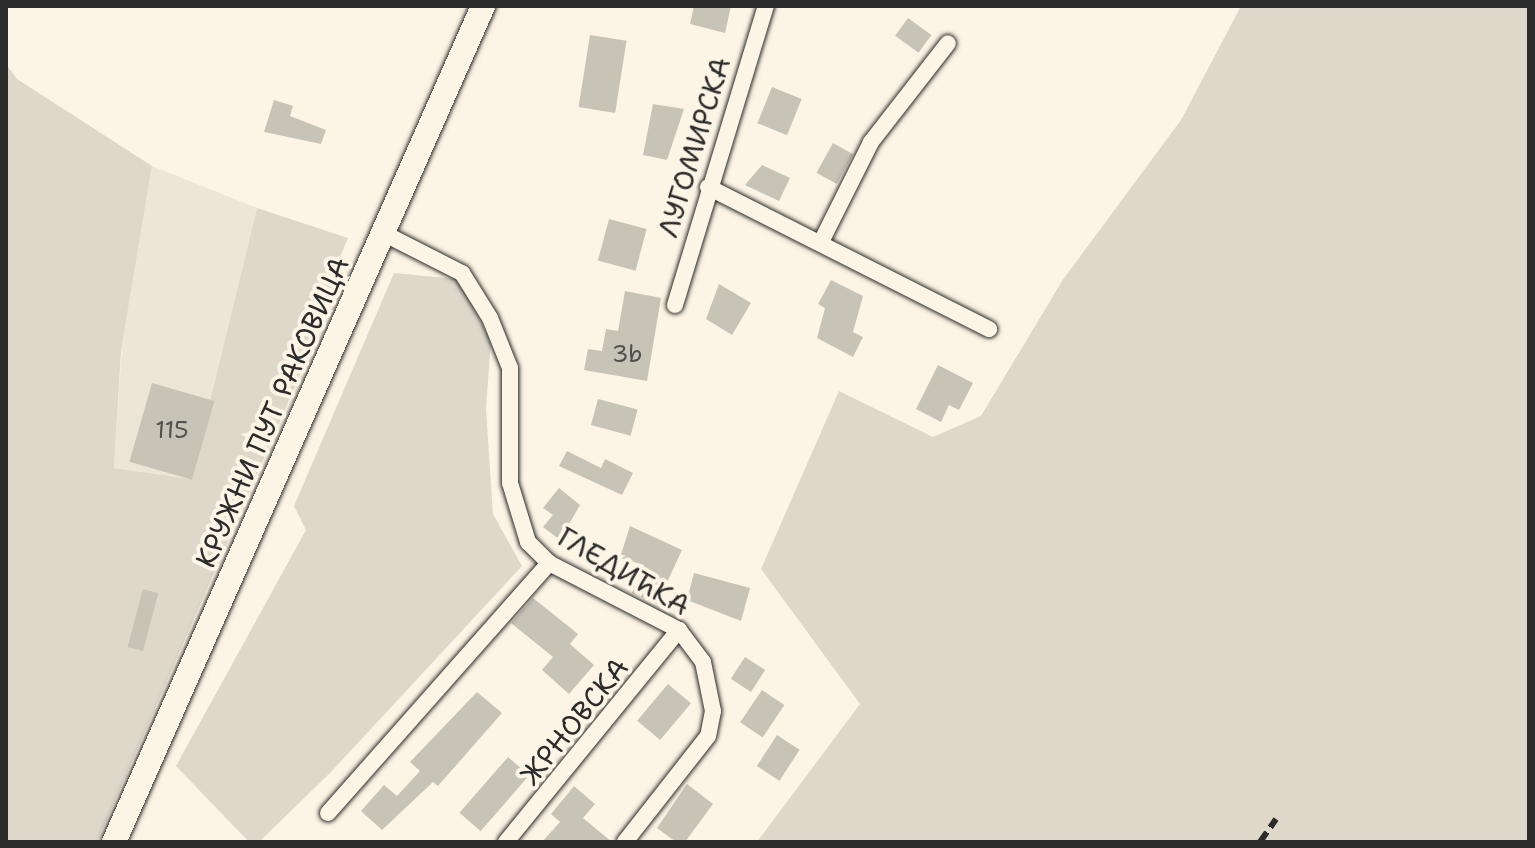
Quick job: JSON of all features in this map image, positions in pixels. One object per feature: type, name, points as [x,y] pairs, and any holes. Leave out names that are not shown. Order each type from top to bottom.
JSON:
[{"type":"main road","name":"КРУЖНИ ПУТ РАКОВИЦА","points":[[114,842],[483,6]]},
{"type":"street","name":"ЛУГОМИРСКА","points":[[675,305],[708,187],[766,6]]},
{"type":"street","points":[[821,242],[871,142],[948,43]]},
{"type":"street","points":[[708,187],[989,329]]},
{"type":"street","name":"ГЛЕДИЋКА","points":[[383,233],[462,273],[490,318],[511,375],[516,513],[528,542],[549,563],[679,630],[703,662],[711,728],[625,842]]},
{"type":"street","points":[[328,813],[549,563]]},
{"type":"street","name":"ЖРНОВСКА","points":[[506,842],[679,630]]},
{"type":"shaded area","points":[[1241,6],[1529,6],[1529,842],[757,842],[860,704],[761,569],[839,391],[933,437],[981,416],[1062,281],[1181,120]]},
{"type":"shaded area","points":[[6,64],[17,79],[152,166],[121,351],[114,468],[191,479],[257,208],[348,238],[329,283],[336,292],[97,842],[6,842]]},
{"type":"shaded area","points":[[152,166],[257,208],[191,479],[114,468],[122,345]]},
{"type":"shaded area","points":[[394,273],[457,279],[491,340],[486,409],[493,514],[522,566],[331,772],[259,842],[249,842],[176,766],[306,530],[294,506]]},
{"type":"building","points":[[694,6],[731,6],[725,33],[690,24]]},
{"type":"building","points":[[908,18],[931,35],[919,53],[895,36]]},
{"type":"building","points":[[590,35],[627,41],[615,113],[579,107]]},
{"type":"building","points":[[772,87],[802,99],[787,135],[757,123]]},
{"type":"building","points":[[274,100],[293,106],[290,116],[326,130],[321,144],[264,132]]},
{"type":"building","points":[[653,104],[684,109],[667,160],[643,155]]},
{"type":"building","points":[[833,143],[853,154],[837,184],[817,173]]},
{"type":"building","points":[[762,165],[790,178],[779,201],[745,185]]},
{"type":"building","points":[[609,219],[647,229],[636,271],[598,261]]},
{"type":"building","points":[[831,280],[863,296],[853,332],[863,337],[853,357],[817,338],[825,308],[818,304]]},
{"type":"building","points":[[719,284],[751,303],[732,335],[706,319]]},
{"type":"building","points":[[625,291],[661,298],[647,381],[584,370],[588,349],[602,351],[606,329],[618,331]]},
{"type":"building","points":[[938,365],[973,383],[959,410],[949,405],[941,422],[916,409]]},
{"type":"building","points":[[152,383],[214,401],[192,480],[129,462]]},
{"type":"building","points":[[598,399],[638,410],[631,436],[591,425]]},
{"type":"building","points":[[567,451],[601,468],[605,459],[633,473],[622,495],[559,466]]},
{"type":"building","points":[[559,488],[580,505],[560,540],[543,527],[553,515],[543,508]]},
{"type":"building","points":[[630,526],[682,550],[657,604],[632,593],[644,565],[620,558]]},
{"type":"building","points":[[694,573],[750,588],[741,621],[687,600]]},
{"type":"building","points":[[143,589],[158,593],[143,651],[127,647]]},
{"type":"building","points":[[533,598],[578,634],[570,644],[594,665],[569,694],[542,670],[553,657],[511,623]]},
{"type":"building","points":[[745,657],[765,670],[751,692],[731,679]]},
{"type":"building","points":[[668,684],[691,703],[660,740],[637,721]]},
{"type":"building","points":[[762,690],[784,705],[763,737],[740,722]]},
{"type":"building","points":[[477,692],[502,713],[438,786],[433,782],[382,830],[361,811],[384,785],[397,796],[420,771],[410,762]]},
{"type":"building","points":[[777,735],[800,750],[779,781],[757,766]]},
{"type":"building","points":[[508,757],[529,775],[481,831],[459,813]]},
{"type":"building","points":[[687,784],[713,804],[685,842],[676,842],[657,828]]},
{"type":"building","points":[[574,786],[595,804],[583,818],[612,842],[542,842],[560,822],[551,814]]},
{"type":"railway","points":[[1260,842],[1276,819]]}]
